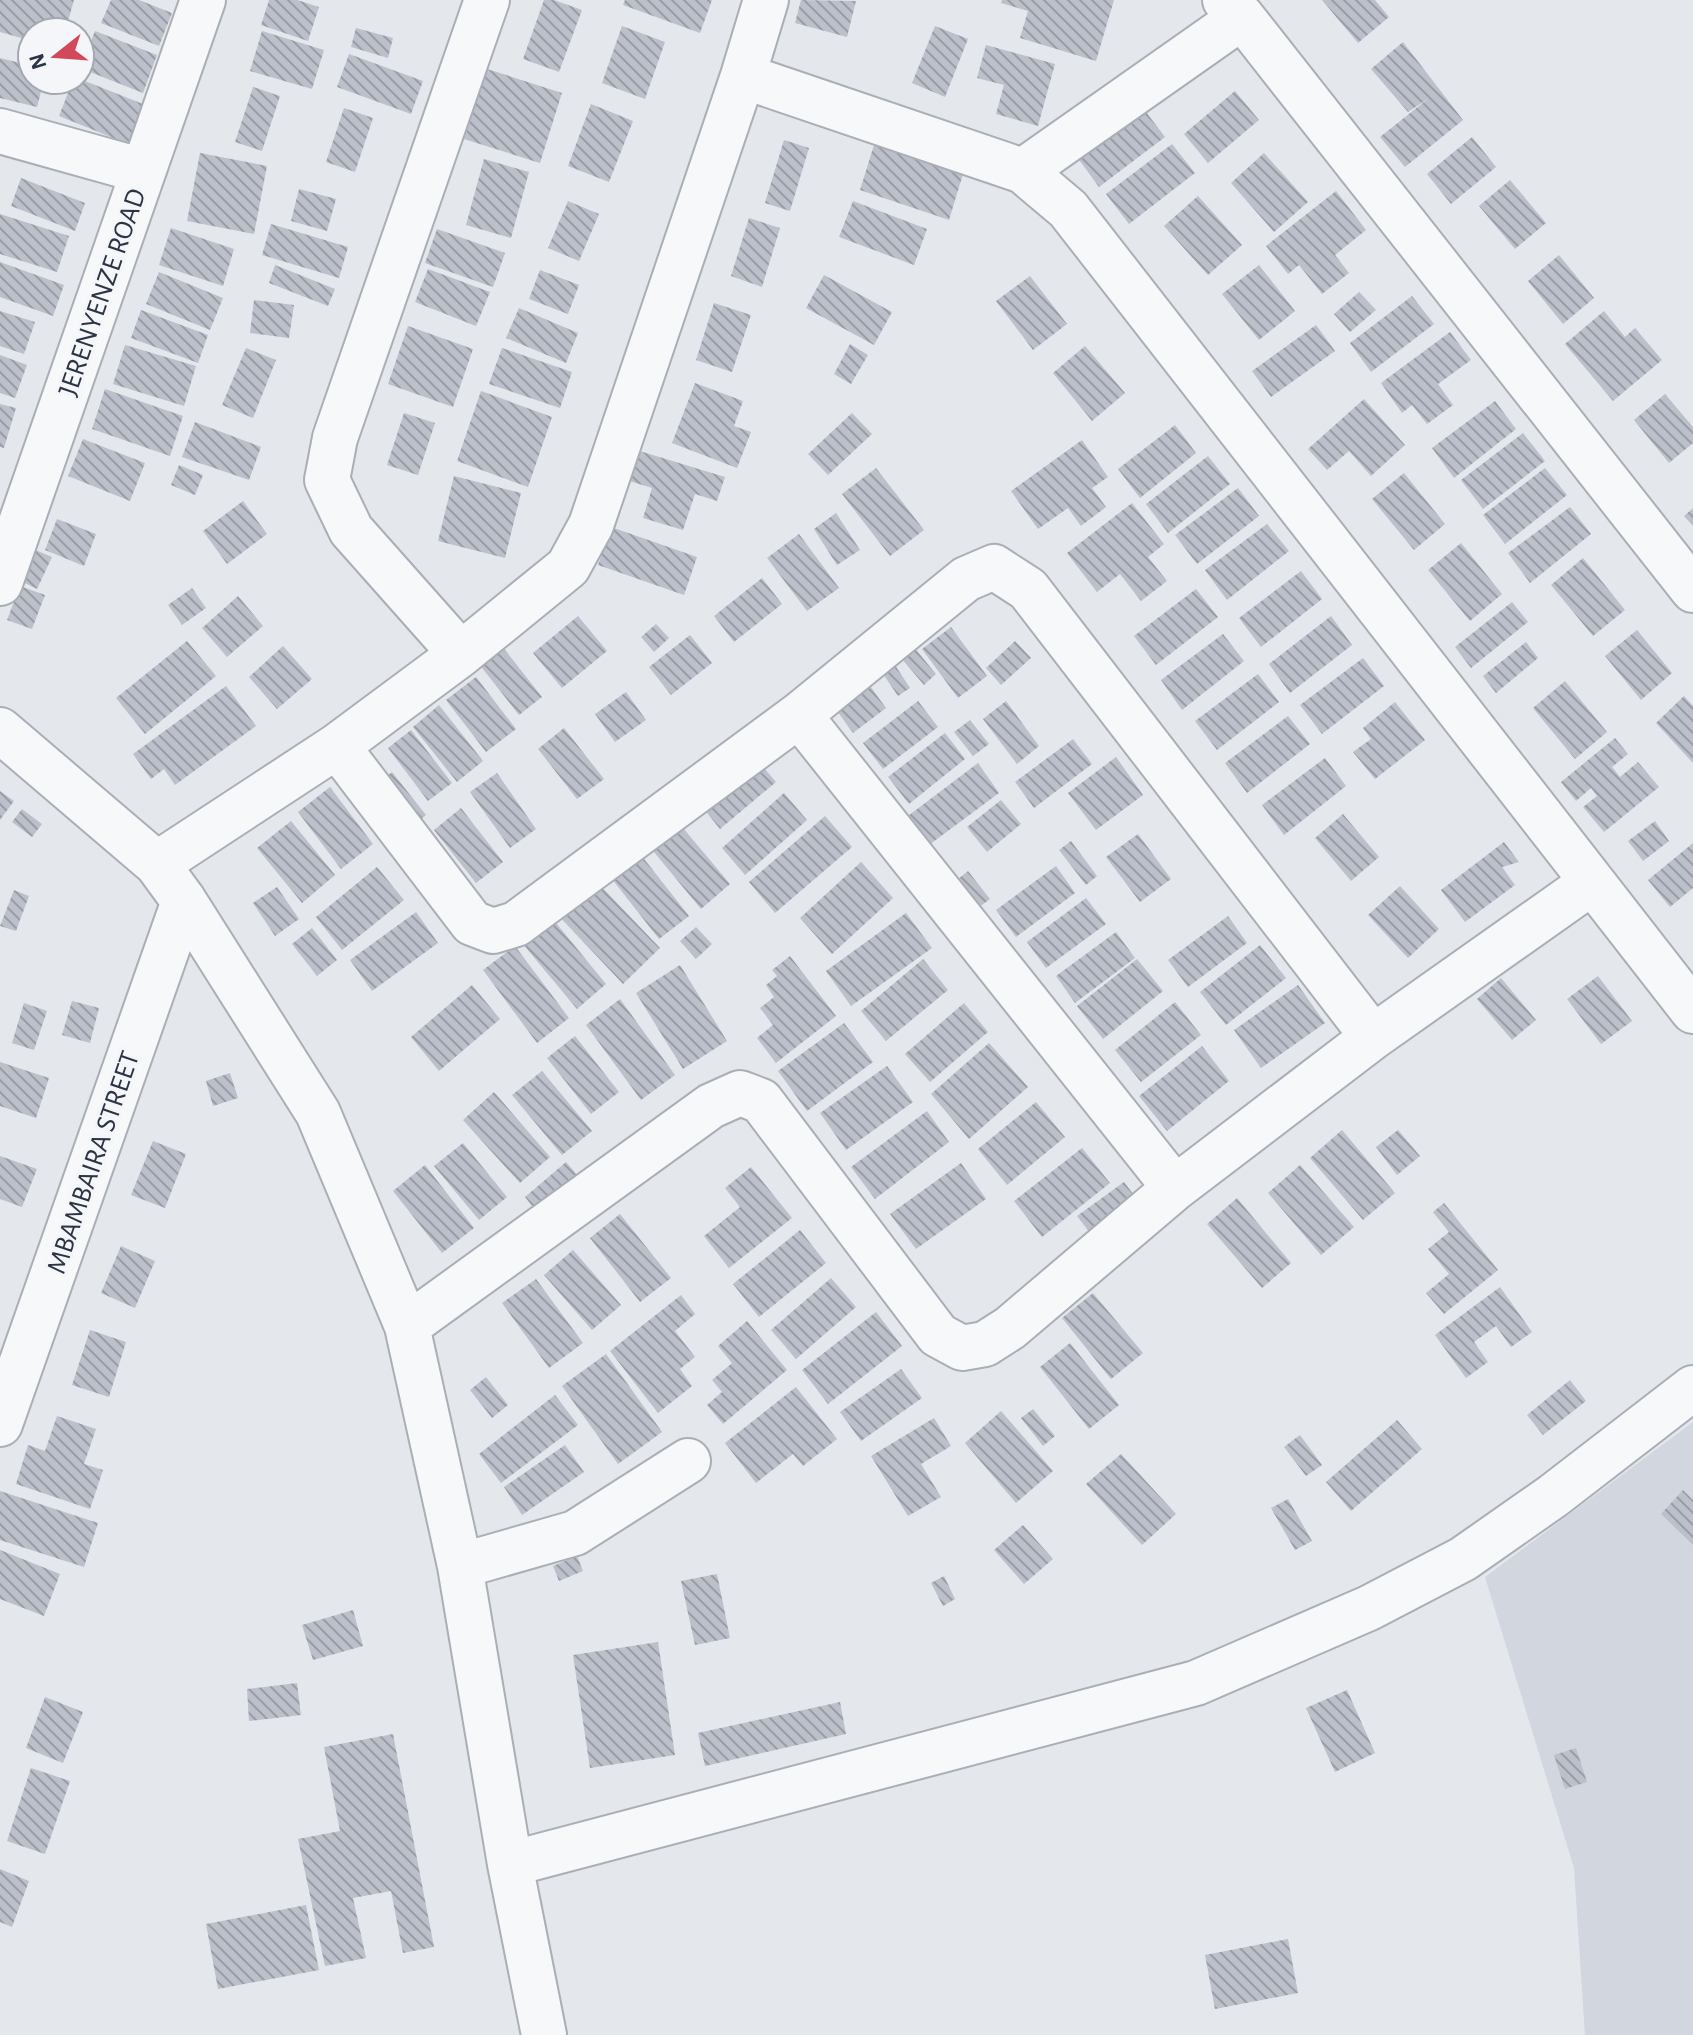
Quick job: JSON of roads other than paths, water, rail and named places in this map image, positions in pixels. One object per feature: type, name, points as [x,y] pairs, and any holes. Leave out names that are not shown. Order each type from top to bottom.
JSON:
[{"type":"street","name":"JERENYENZE ROAD","points":[[0,583],[203,0]]},
{"type":"street","points":[[461,654],[351,530],[327,480],[335,438],[487,0]]},
{"type":"street","points":[[157,864],[337,746],[461,654],[568,567],[591,525],[766,0]]},
{"type":"street","points":[[1023,171],[1234,8],[1693,590]]},
{"type":"street","points":[[743,76],[1023,171],[1068,209],[1693,1011]]},
{"type":"street","points":[[0,131],[143,171]]},
{"type":"street","points":[[337,746],[472,923],[493,931],[516,924],[799,715],[966,579],[994,567],[1028,589],[1373,1037]]},
{"type":"street","points":[[799,715],[1175,1188]]},
{"type":"street","points":[[0,730],[157,864],[184,901],[318,1113],[407,1326],[460,1566],[510,1864],[544,2035]]},
{"type":"street","points":[[407,1326],[711,1106],[740,1093],[761,1101],[938,1335],[962,1348],[985,1344],[1010,1328],[1175,1188],[1373,1037],[1591,883]]},
{"type":"street","name":"MBAMBAIRA STREET","points":[[0,1424],[184,901]]},
{"type":"street","points":[[510,1864],[1196,1683],[1369,1608],[1463,1559],[1553,1496],[1693,1388]]},
{"type":"street","points":[[460,1566],[575,1533],[688,1461]]}]
